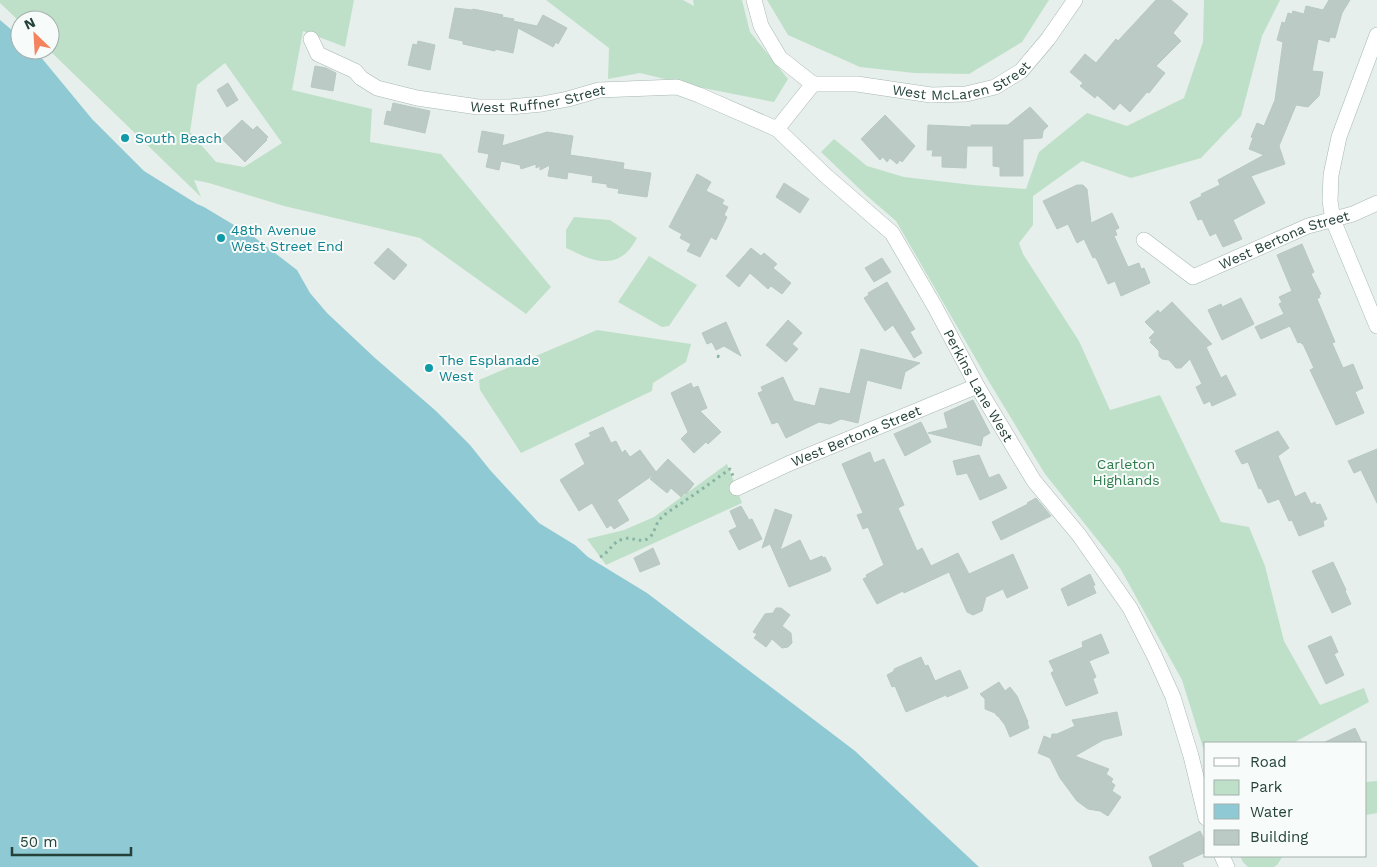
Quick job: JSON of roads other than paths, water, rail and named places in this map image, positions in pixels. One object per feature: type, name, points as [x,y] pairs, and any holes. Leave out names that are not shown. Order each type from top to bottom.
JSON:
[{"type":"street","points":[[754,0],[762,26],[780,58],[813,84],[777,129]]},
{"type":"street","name":"West McLaren Street","points":[[813,84],[856,84],[931,96],[966,94],[995,87],[1021,71],[1048,39],[1075,0]]},
{"type":"street","points":[[1377,35],[1339,137],[1331,176],[1330,200],[1333,220],[1377,326]]},
{"type":"street","name":"West Ruffner Street","points":[[311,39],[318,54],[356,71],[361,78],[377,88],[417,98],[478,107],[510,107],[542,104],[599,90],[677,87],[777,129]]},
{"type":"street","name":"Perkins Lane West","points":[[777,129],[825,175],[892,233],[935,307],[977,386],[1034,481],[1080,535],[1130,608],[1173,697],[1191,756],[1204,810]]},
{"type":"street","name":"West Bertona Street","points":[[1144,240],[1193,277],[1308,226],[1352,214],[1377,203]]},
{"type":"street","name":"West Bertona Street","points":[[737,488],[788,464],[977,386]]},
{"type":"water","points":[[0,20],[10,28],[10,60],[43,60],[92,119],[144,171],[254,237],[297,270],[310,293],[327,313],[436,411],[470,445],[490,470],[539,523],[575,545],[588,557],[647,593],[855,751],[979,867],[0,867]]},
{"type":"place","name":"South Beach","points":[[125,138]]},
{"type":"place","name":"48th Avenue West Street End","points":[[221,238]]},
{"type":"place","name":"The Esplanade West","points":[[429,368]]},
{"type":"park label","name":"Carleton Highlands","points":[[1126,472]]}]
